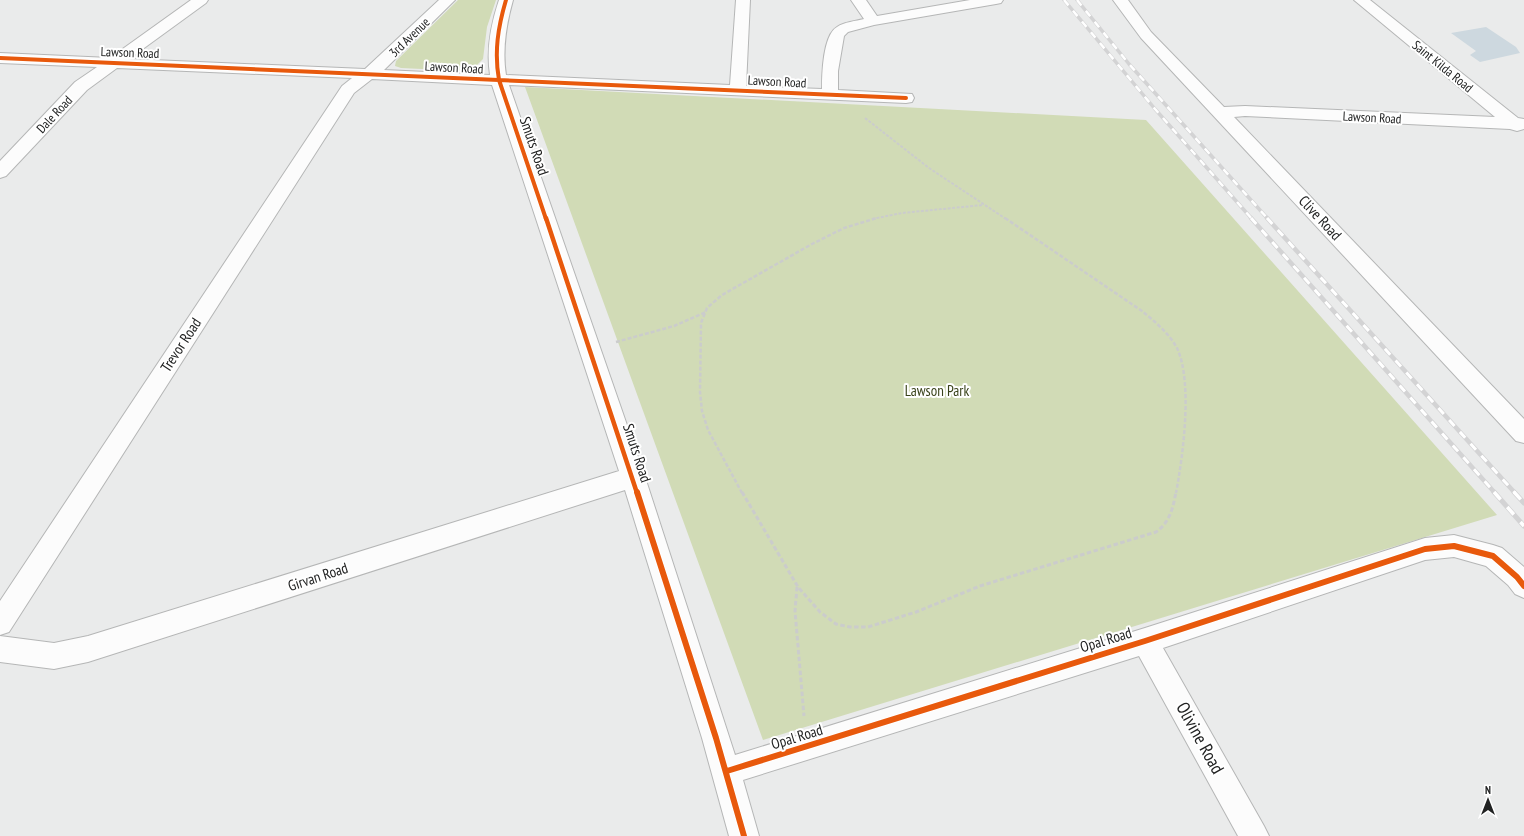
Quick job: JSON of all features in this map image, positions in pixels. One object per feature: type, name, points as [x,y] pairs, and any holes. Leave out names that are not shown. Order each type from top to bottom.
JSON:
[{"type":"street","name":"Dale Road","points":[[0,172],[81,86],[201,0]]},
{"type":"street","name":"3rd Avenue","points":[[369,73],[448,0]]},
{"type":"street","points":[[499,80],[496,65],[496,50],[500,20],[506,0]]},
{"type":"street","points":[[738,90],[743,0]]},
{"type":"street","points":[[858,0],[873,21]]},
{"type":"street","points":[[830,95],[830,71],[837,34],[843,29],[852,25],[873,21],[996,0]]},
{"type":"street","name":"Clive Road","points":[[1120,0],[1146,35],[1524,434]]},
{"type":"street","name":"Saint Kilda Road","points":[[1361,0],[1521,126]]},
{"type":"street","name":"Lawson Road","points":[[0,58],[369,73],[906,98]]},
{"type":"street","name":"Trevor Road","points":[[0,623],[348,90],[369,73]]},
{"type":"street","name":"Smuts Road","points":[[499,80],[633,477],[727,771],[744,836]]},
{"type":"street","name":"Lawson Road","points":[[1220,113],[1245,111],[1521,126]]},
{"type":"street","name":"Girvan Road","points":[[0,649],[54,656],[88,649],[633,477]]},
{"type":"street","name":"Opal Road","points":[[727,771],[1145,641],[1425,549],[1454,546],[1493,556],[1517,577],[1524,586]]},
{"type":"street","name":"Olivine Road","points":[[1145,641],[1254,836]]},
{"type":"path","points":[[847,95],[852,107],[901,148],[946,181],[984,205],[1123,297],[1166,333],[1176,347],[1182,361],[1185,424],[1171,513],[1167,523],[1156,532],[980,586],[916,612],[868,627],[850,627],[836,624],[820,612],[798,587],[754,515],[708,430],[702,411],[700,392],[701,324],[707,308],[722,295],[805,248],[844,228],[867,220],[902,213],[984,205]]},
{"type":"path","points":[[614,342],[674,326],[706,312]]},
{"type":"path","points":[[798,587],[795,611],[804,716],[809,746]]},
{"type":"green space","points":[[458,0],[496,0],[487,27],[483,59],[475,67],[464,71],[401,68],[395,66],[396,61]]},
{"type":"green space","name":"Lawson Park","points":[[525,87],[1146,120],[1497,515],[763,740]]},
{"type":"building","points":[[1486,27],[1516,47],[1520,53],[1480,62],[1470,55],[1476,51],[1451,33]]},
{"type":"railway","points":[[1064,0],[1155,109],[1252,219]]},
{"type":"railway","points":[[1077,0],[1129,64],[1268,219]]},
{"type":"railway","points":[[1251,218],[1495,493]]},
{"type":"railway","points":[[1267,218],[1515,493]]},
{"type":"railway","points":[[1494,492],[1524,526]]},
{"type":"railway","points":[[1514,492],[1524,503]]},
{"type":"cycle path","points":[[506,0],[496,50],[499,80],[583,328],[696,673],[744,836]]},
{"type":"cycle path","points":[[0,58],[906,98]]},
{"type":"cycle path","points":[[727,771],[1145,641],[1425,549],[1454,546],[1493,556],[1517,577],[1524,586]]}]
